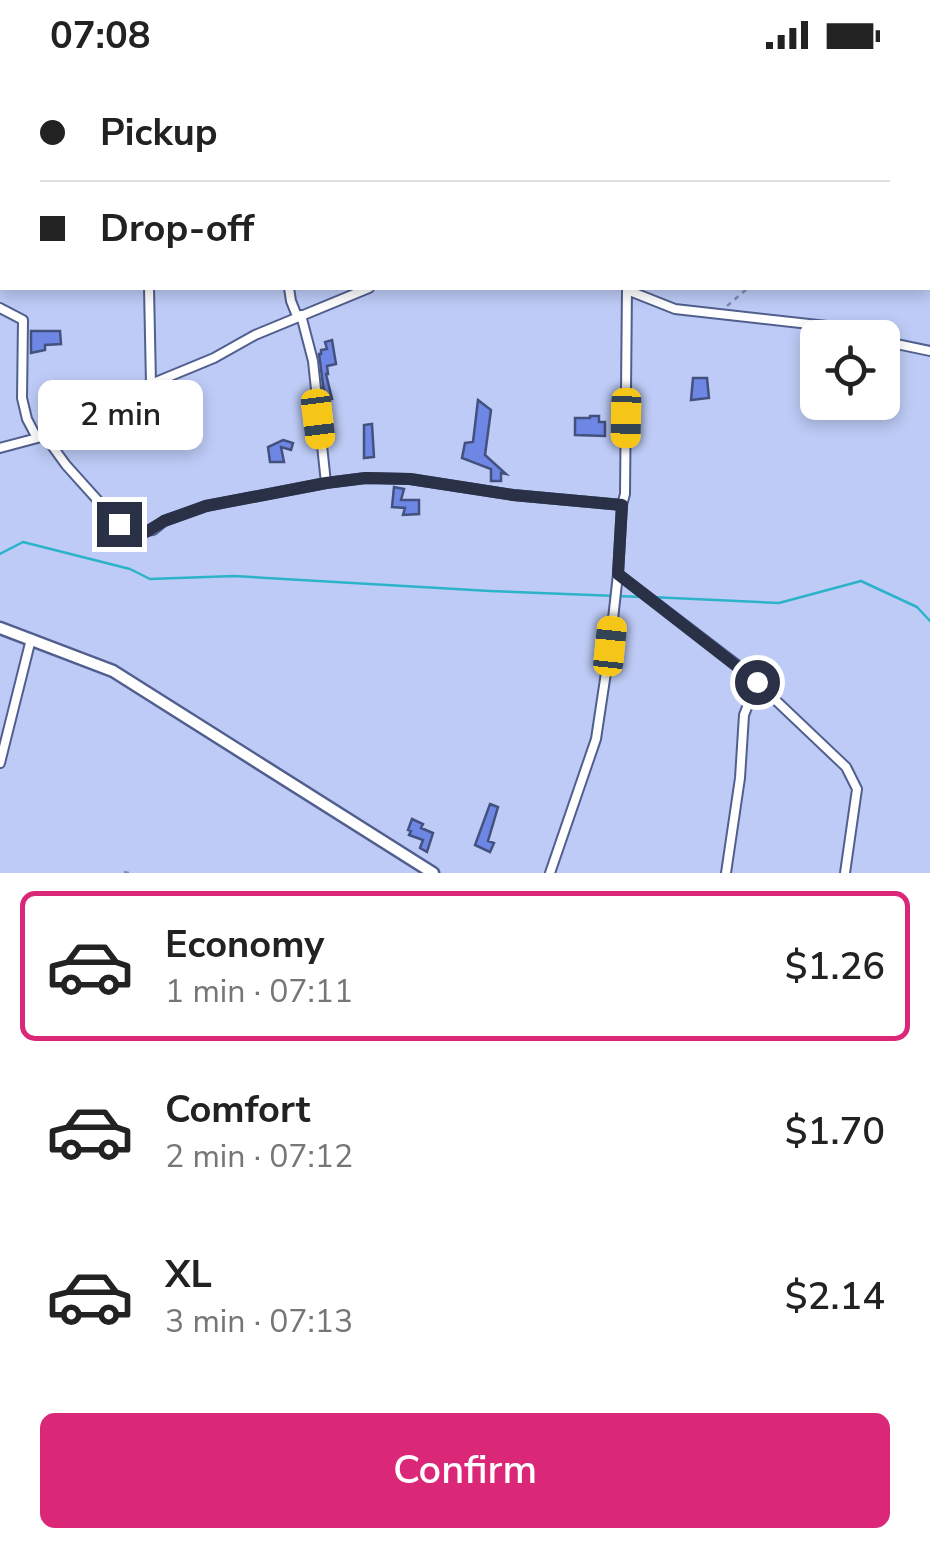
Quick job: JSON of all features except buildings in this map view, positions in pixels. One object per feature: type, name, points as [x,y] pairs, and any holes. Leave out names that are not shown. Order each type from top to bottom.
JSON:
[{"type":"street","points":[[149,290],[151,384]]},
{"type":"street","points":[[289,290],[313,361],[326,483]]},
{"type":"street","points":[[0,448],[41,437],[92,415],[299,315],[364,290]]},
{"type":"street","points":[[550,873],[596,739],[610,646],[625,494],[627,290]]},
{"type":"street","points":[[632,290],[675,309],[800,323]]},
{"type":"street","points":[[0,308],[23,320],[22,398],[27,419],[119,524],[138,532],[153,530],[164,521],[206,506],[366,478],[410,479],[513,495],[622,505]]},
{"type":"street","points":[[900,345],[930,351]]},
{"type":"street","points":[[618,574],[757,682],[846,767],[857,789],[844,873]]},
{"type":"street","points":[[0,628],[114,672],[432,873]]},
{"type":"street","points":[[0,764],[32,639]]},
{"type":"street","points":[[726,873],[740,778],[744,715],[757,682]]},
{"type":"path","points":[[724,310],[746,290]]},
{"type":"waterway","points":[[0,554],[23,542],[130,569],[150,579],[234,576],[643,597]]},
{"type":"waterway","points":[[651,597],[779,603],[861,581],[917,607],[930,621]]},
{"type":"route","points":[[119,524],[146,532],[206,506],[366,478],[410,479],[513,495],[622,505],[618,574],[757,682]]}]
